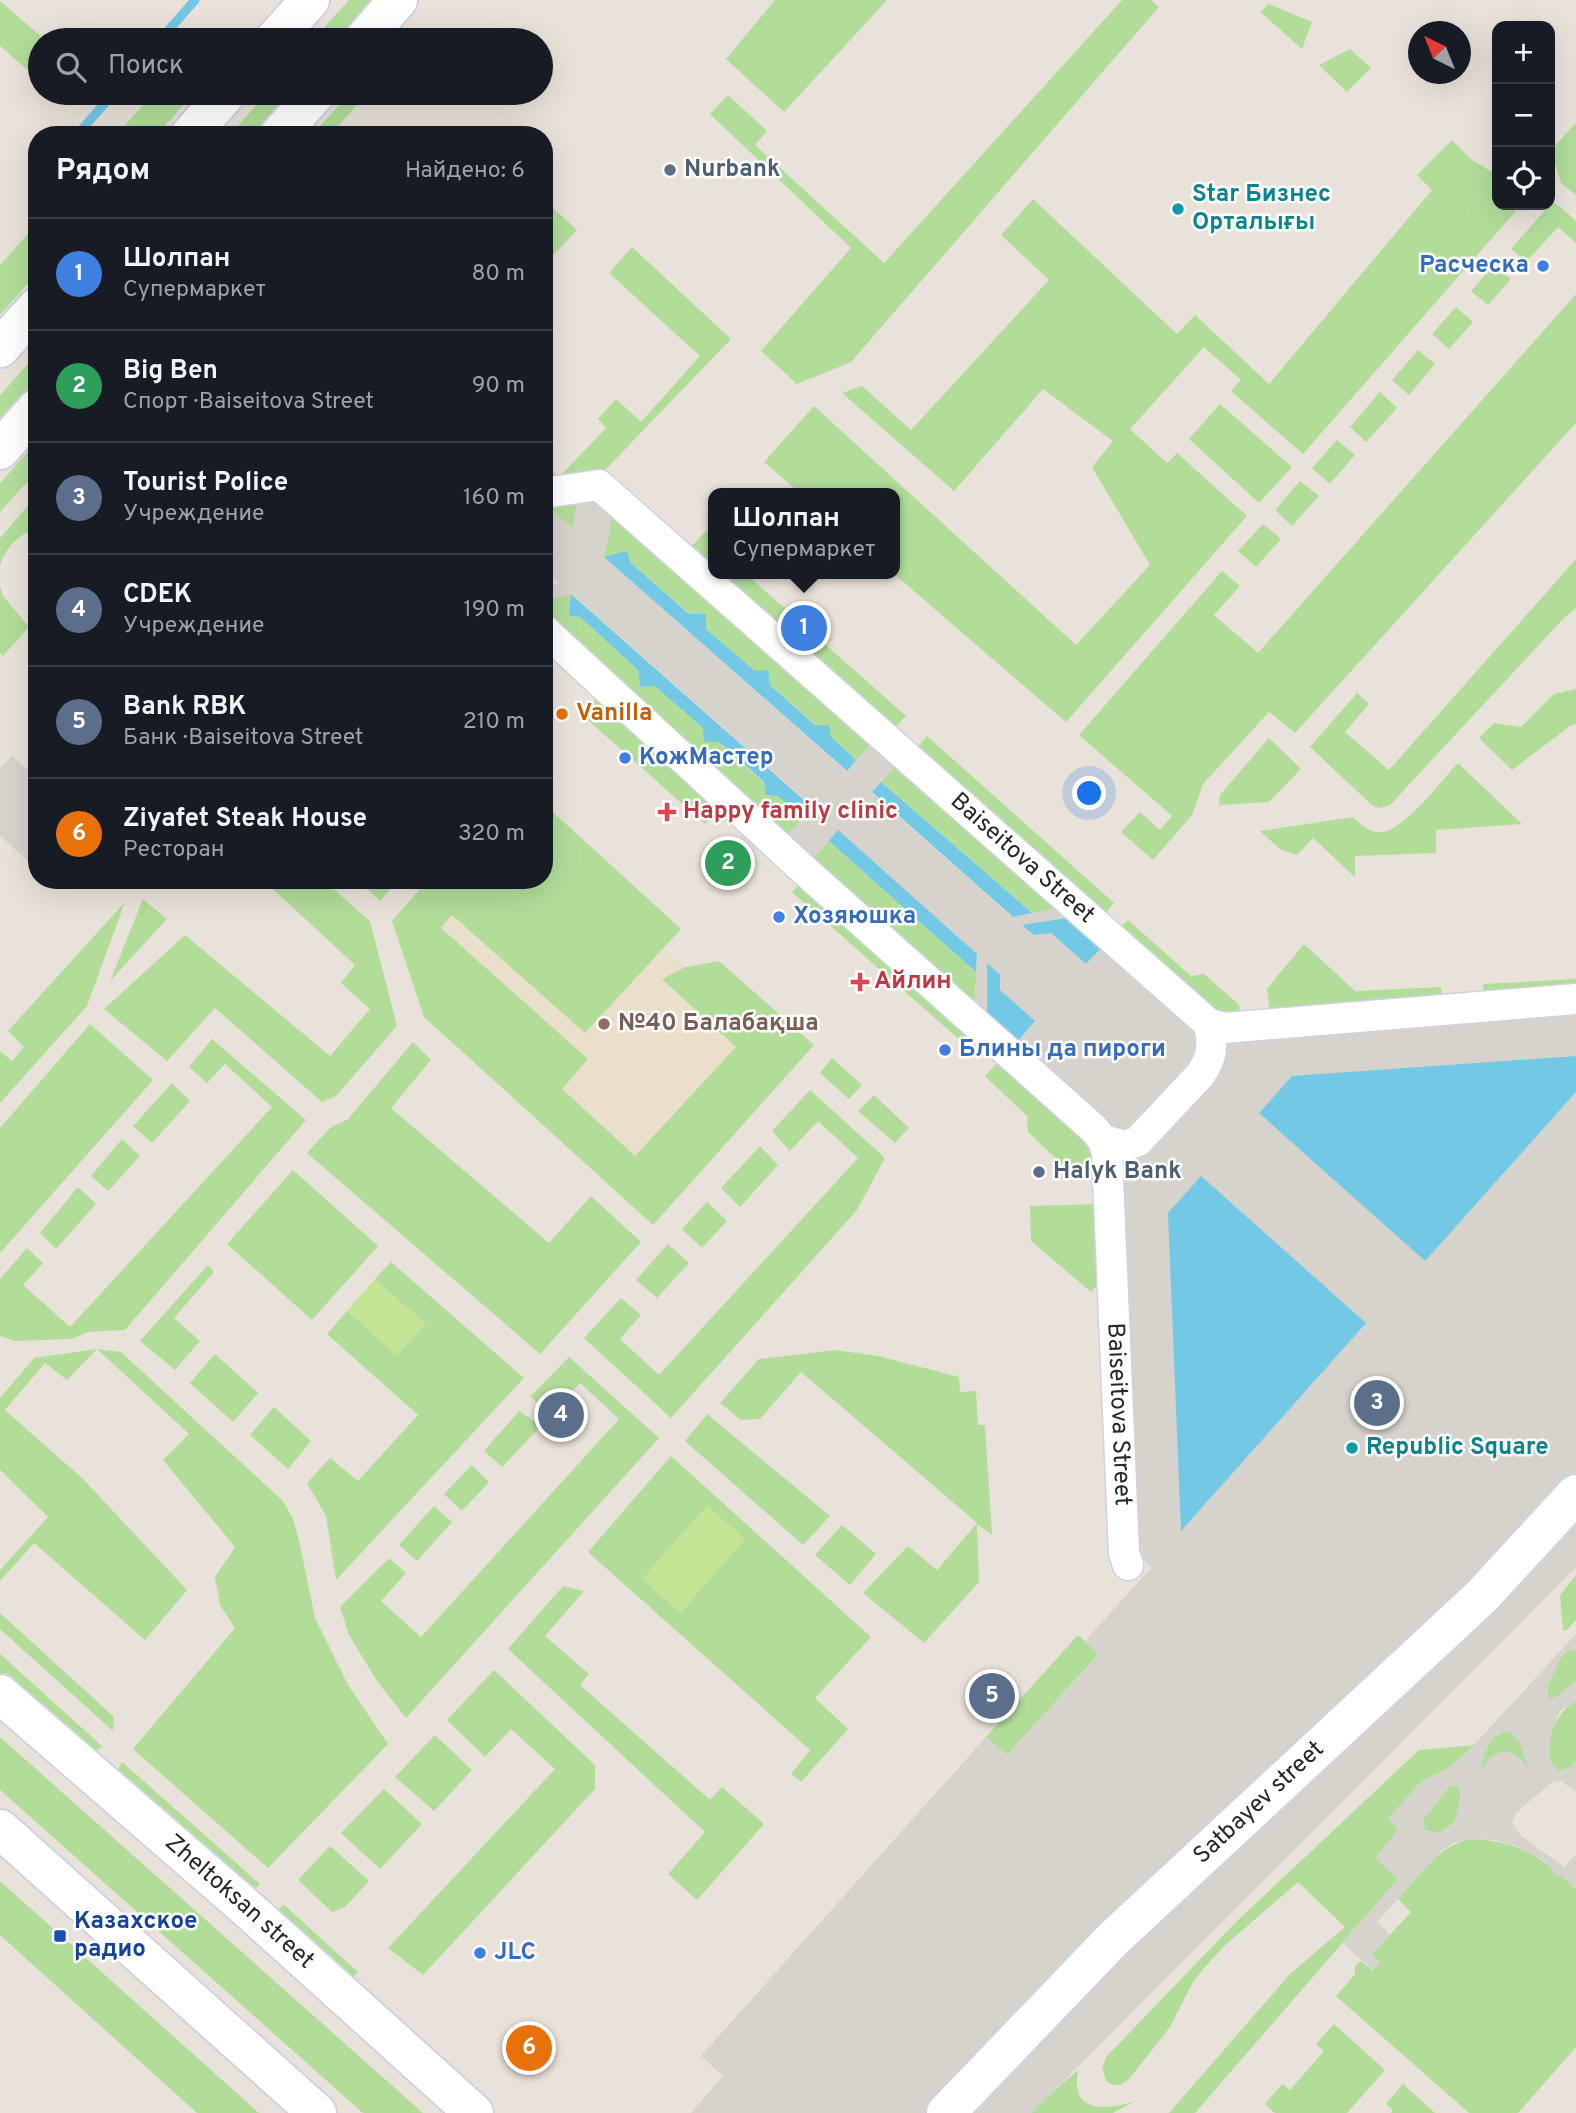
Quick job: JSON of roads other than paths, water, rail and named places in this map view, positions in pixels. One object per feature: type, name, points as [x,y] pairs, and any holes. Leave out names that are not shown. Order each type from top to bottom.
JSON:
[{"type":"main road","points":[[285,28],[310,0]]},
{"type":"main road","points":[[374,28],[398,0]]},
{"type":"main road","points":[[198,126],[216,105]]},
{"type":"main road","points":[[287,126],[305,105]]},
{"type":"main road","points":[[0,348],[28,317]]},
{"type":"main road","points":[[0,450],[28,418]]},
{"type":"main road","name":"Satbayev street","points":[[946,2113],[1113,1939],[1481,1597],[1576,1494]]},
{"type":"main road","name":"Zheltoksan street","points":[[0,1694],[250,1911],[474,2113]]},
{"type":"main road","points":[[0,1829],[317,2113]]},
{"type":"street","name":"Baiseitova Street","points":[[553,492],[599,485],[1209,1024]]},
{"type":"street","points":[[553,638],[1103,1140],[1126,1146],[1138,1142],[1209,1063],[1212,1053],[1209,1024],[1224,1028],[1576,999]]},
{"type":"street","name":"Baiseitova Street","points":[[1103,1140],[1107,1154],[1124,1553],[1128,1565]]},
{"type":"water","points":[[627,551],[630,562],[689,614],[706,614],[706,629],[755,671],[768,670],[770,685],[815,725],[829,725],[831,737],[856,760],[847,771],[604,557]]},
{"type":"water","points":[[571,594],[813,808],[803,818],[778,796],[766,795],[764,782],[719,742],[704,742],[703,728],[655,686],[640,687],[638,670],[580,617],[569,616]]},
{"type":"water","points":[[881,782],[1032,913],[1013,917],[872,792]]},
{"type":"water","points":[[838,830],[977,954],[976,972],[829,841]]},
{"type":"water","points":[[1074,917],[1105,944],[1086,964],[1051,933],[1034,935],[1022,925]]},
{"type":"water","points":[[987,963],[1000,975],[1000,990],[1035,1021],[1016,1043],[987,1017]]},
{"type":"water","points":[[1576,1056],[1576,1092],[1425,1261],[1259,1113],[1292,1076]]},
{"type":"water","points":[[1201,1176],[1366,1323],[1181,1531],[1168,1213]]},
{"type":"waterway","points":[[170,28],[195,0]]},
{"type":"waterway","points":[[85,126],[103,105]]},
{"type":"place","name":"Nurbank","points":[[670,170]]},
{"type":"place","name":"Star Бизнес Орталығы","points":[[1178,209]]},
{"type":"place","name":"Расческа","points":[[1543,266]]},
{"type":"place","name":"Шолпан","points":[[804,628]]},
{"type":"place","name":"Vanilla","points":[[562,714]]},
{"type":"place","name":"КожМастер","points":[[625,758]]},
{"type":"place","name":"Happy family clinic","points":[[667,812]]},
{"type":"place","name":"Big Ben","points":[[728,863]]},
{"type":"place","name":"Хозяюшка","points":[[779,917]]},
{"type":"place","name":"Айлин","points":[[860,982]]},
{"type":"place","name":"№40 Балабақша","points":[[604,1024]]},
{"type":"place","name":"Блины да пироги","points":[[945,1050]]},
{"type":"place","name":"Halyk Bank","points":[[1039,1172]]},
{"type":"place","name":"Tourist Police","points":[[1377,1403]]},
{"type":"place","name":"CDEK","points":[[561,1415]]},
{"type":"place","name":"Republic Square","points":[[1352,1448]]},
{"type":"place","name":"Bank RBK","points":[[992,1696]]},
{"type":"place","name":"Казахское радио","points":[[60,1936]]},
{"type":"place","name":"JLC","points":[[480,1953]]},
{"type":"place","name":"Ziyafet Steak House","points":[[529,2048]]}]
